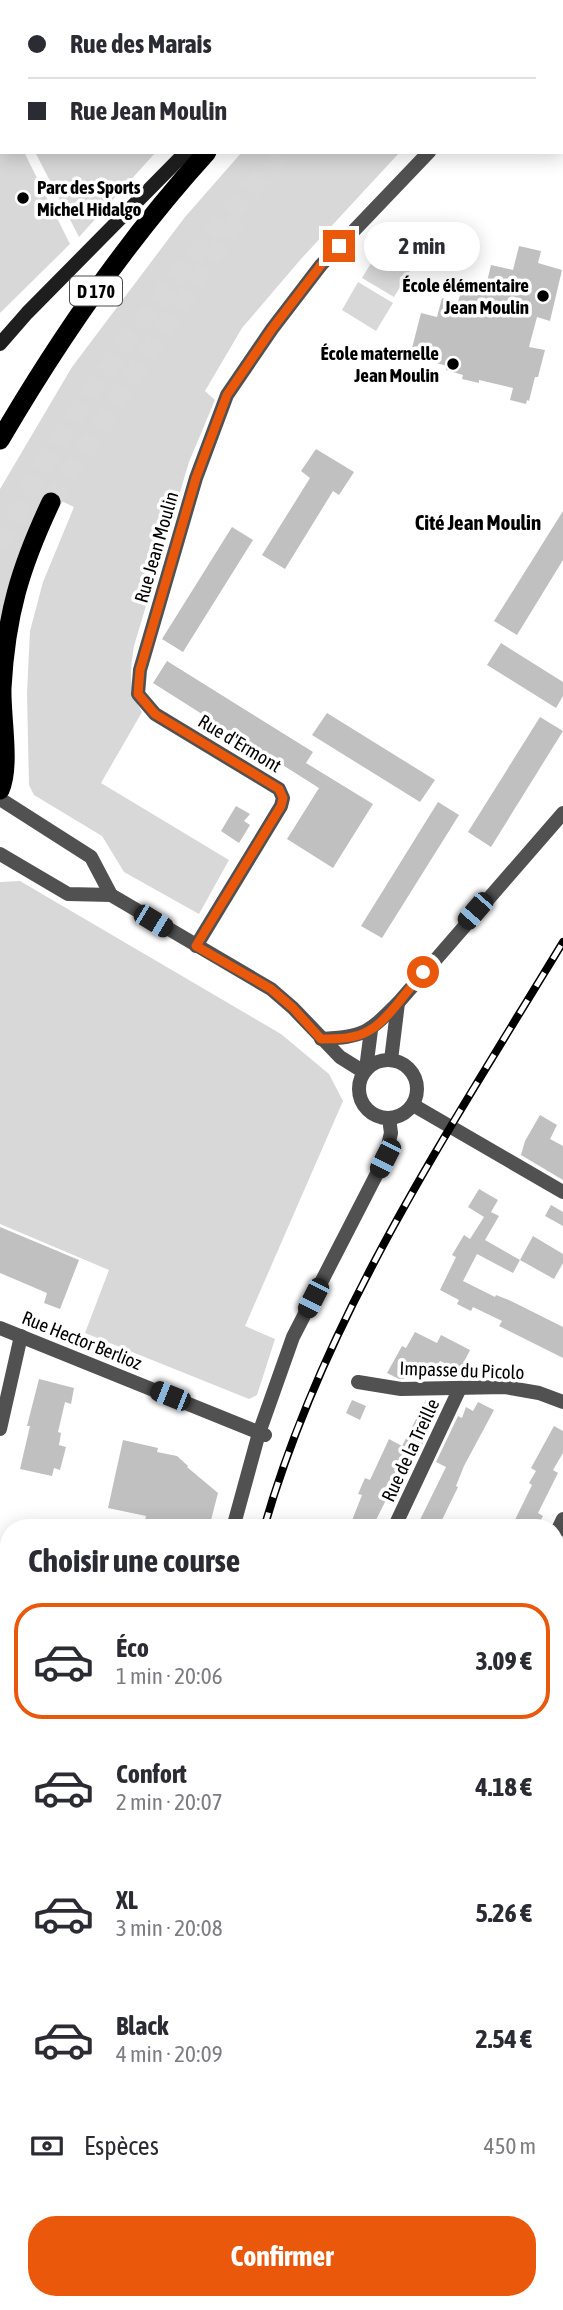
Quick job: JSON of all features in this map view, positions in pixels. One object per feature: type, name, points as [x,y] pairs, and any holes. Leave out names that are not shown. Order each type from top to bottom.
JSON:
[{"type":"highway","name":"D 170","points":[[0,440],[57,347],[95,293],[205,154]]},
{"type":"highway","points":[[0,790],[4,769],[2,691],[12,604],[34,538],[51,502]]},
{"type":"main road","name":"D 170","points":[[0,344],[27,313],[184,154]]},
{"type":"street","name":"Rue Jean Moulin","points":[[138,694],[140,670],[196,478],[227,395],[272,329],[321,265],[427,154]]},
{"type":"street","name":"Rue d'Ermont","points":[[138,694],[155,714],[279,789],[283,798],[281,806],[196,946]]},
{"type":"street","points":[[0,799],[91,857],[111,895]]},
{"type":"street","points":[[321,1039],[347,1038],[371,1030],[398,1003],[563,813]]},
{"type":"street","points":[[0,854],[68,894],[111,895],[271,989],[340,1056],[365,1071]]},
{"type":"street","points":[[391,1060],[398,1003]]},
{"type":"street","points":[[371,1030],[365,1071],[359,1089],[365,1107],[371,1113],[389,1118],[419,1109],[563,1192]]},
{"type":"street","points":[[365,1071],[373,1063],[391,1060],[400,1062],[414,1075],[419,1109]]},
{"type":"street","points":[[236,1519],[293,1337],[385,1158],[391,1133],[389,1118]]},
{"type":"street","name":"Rue Hector Berlioz","points":[[0,1328],[262,1434]]},
{"type":"street","points":[[0,1429],[21,1336]]},
{"type":"street","name":"Impasse du Picolo","points":[[358,1382],[401,1389],[505,1387],[539,1393],[563,1402]]},
{"type":"street","name":"Rue de la Treille","points":[[398,1519],[460,1388]]},
{"type":"shaded area","name":"Parc des Sports Michel Hidalgo","points":[[0,154],[25,154],[70,244],[0,313]]},
{"type":"shaded area","points":[[36,154],[154,154],[79,237]]},
{"type":"shaded area","points":[[240,154],[398,154],[301,259],[242,328],[205,391],[215,400],[189,462],[134,646],[131,680],[134,696],[142,712],[101,783],[229,860],[199,914],[124,872],[102,836],[34,795],[29,785],[27,693],[30,631],[43,582],[74,507],[53,497],[0,632],[0,489],[72,367],[185,217]]},
{"type":"shaded area","points":[[396,222],[428,241],[394,297],[362,278]]},
{"type":"shaded area","points":[[358,282],[393,303],[376,331],[342,310]]},
{"type":"shaded area","points":[[20,881],[281,1034],[329,1074],[343,1101],[245,1326],[275,1339],[257,1395],[249,1399],[85,1333],[109,1270],[0,1224],[0,882]]},
{"type":"building","points":[[519,246],[541,251],[538,263],[562,270],[550,321],[537,317],[529,347],[545,350],[538,377],[535,377],[526,404],[510,400],[513,388],[462,379],[463,375],[446,370],[447,366],[429,361],[430,357],[411,352],[421,313],[437,317],[442,298],[458,302],[464,281],[486,286],[491,265],[513,270]]},
{"type":"building","points":[[316,449],[354,472],[339,495],[333,491],[285,569],[262,555],[310,478],[301,471]]},
{"type":"building","points":[[563,511],[563,560],[517,635],[494,621]]},
{"type":"building","points":[[232,527],[253,540],[183,652],[162,639]]},
{"type":"building","points":[[501,643],[563,682],[563,696],[556,708],[487,665]]},
{"type":"building","points":[[167,661],[313,752],[306,763],[373,804],[333,868],[287,839],[319,788],[153,683]]},
{"type":"building","points":[[327,713],[435,780],[420,802],[312,735]]},
{"type":"building","points":[[540,717],[563,731],[491,847],[468,832]]},
{"type":"building","points":[[438,802],[459,815],[382,938],[361,926]]},
{"type":"building","points":[[236,806],[250,814],[244,821],[250,825],[239,843],[221,831]]},
{"type":"building","points":[[540,1115],[557,1125],[550,1139],[563,1146],[563,1180],[521,1155],[525,1141]]},
{"type":"building","points":[[479,1189],[498,1200],[491,1212],[499,1216],[485,1240],[520,1260],[513,1273],[477,1254],[463,1281],[563,1327],[563,1358],[499,1326],[502,1321],[473,1307],[471,1311],[457,1304],[459,1300],[440,1290],[456,1257],[452,1255],[464,1235],[470,1239],[484,1217],[468,1207]]},
{"type":"building","points":[[551,1205],[563,1212],[563,1226],[545,1216]]},
{"type":"building","points":[[0,1227],[79,1260],[60,1309],[44,1303],[47,1293],[0,1273]]},
{"type":"building","points":[[533,1236],[563,1254],[563,1263],[554,1279],[520,1260]]},
{"type":"building","points":[[415,1332],[437,1343],[441,1335],[470,1350],[460,1370],[440,1361],[434,1374],[416,1365],[409,1378],[405,1376],[404,1379],[399,1379],[387,1373],[402,1346],[406,1348]]},
{"type":"building","points":[[39,1379],[74,1388],[71,1404],[65,1402],[58,1432],[61,1433],[59,1445],[66,1447],[60,1470],[54,1468],[52,1476],[20,1469]]},
{"type":"building","points":[[352,1400],[366,1406],[360,1420],[346,1413]]},
{"type":"building","points":[[426,1400],[440,1407],[418,1454],[411,1450],[376,1519],[353,1519],[365,1478],[370,1480],[389,1439],[402,1446]]},
{"type":"building","points":[[478,1402],[494,1410],[464,1466],[456,1486],[458,1487],[442,1519],[420,1519],[446,1467],[436,1462],[458,1416],[462,1418],[466,1407],[473,1411]]},
{"type":"building","points":[[554,1426],[563,1431],[563,1453],[553,1470],[558,1473],[538,1513],[543,1516],[542,1519],[515,1519],[532,1485],[529,1483],[536,1471],[531,1468]]},
{"type":"building","points":[[123,1440],[158,1448],[157,1452],[177,1456],[218,1493],[211,1519],[145,1519],[146,1516],[108,1508]]},
{"type":"tunnel","points":[[0,546],[59,439],[128,339],[204,244],[282,154]]},
{"type":"tunnel","points":[[51,502],[240,217]]},
{"type":"railway","points":[[267,1519],[290,1449],[356,1298],[435,1153],[563,942]]},
{"type":"place","name":"Parc des Sports Michel Hidalgo","points":[[23,198]]},
{"type":"place","name":"École élémentaire Jean Moulin","points":[[543,296]]},
{"type":"place","name":"École maternelle Jean Moulin","points":[[453,364]]},
{"type":"district","name":"Cité Jean Moulin","points":[[478,522]]},
{"type":"route","points":[[339,246],[272,329],[227,395],[196,478],[140,670],[138,694],[155,714],[279,789],[283,798],[281,806],[196,946],[271,989],[293,1008],[321,1039],[347,1038],[371,1030],[423,972]]}]
